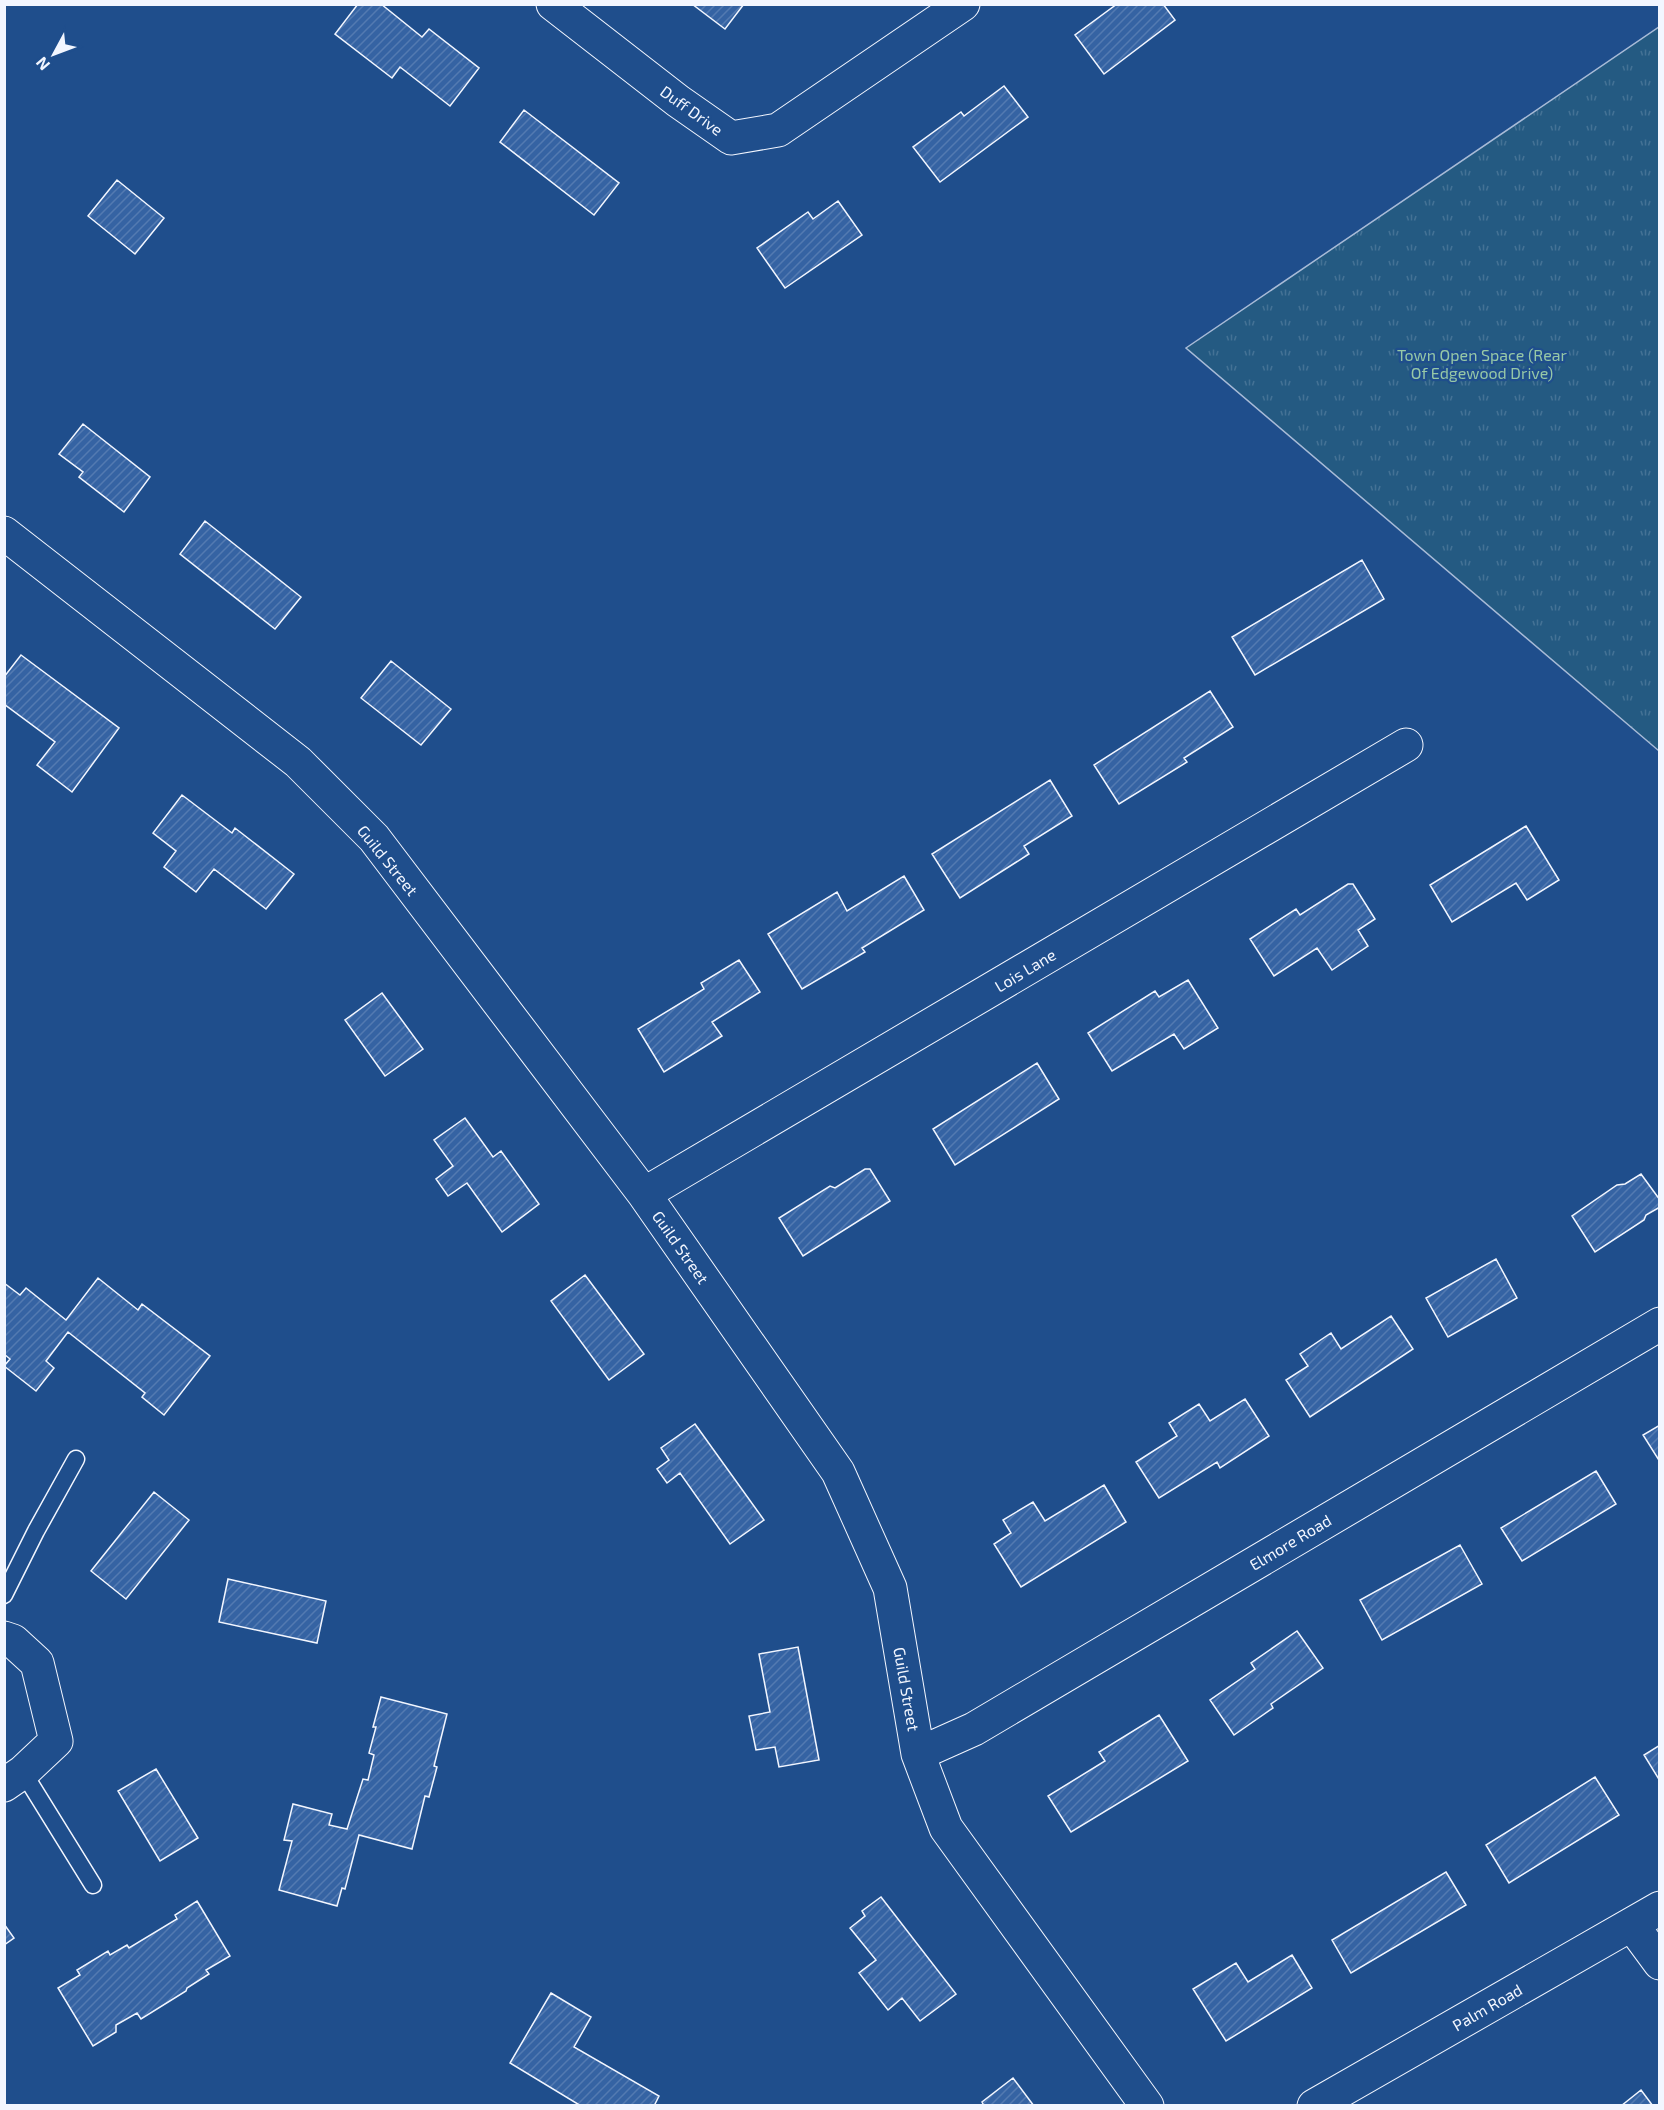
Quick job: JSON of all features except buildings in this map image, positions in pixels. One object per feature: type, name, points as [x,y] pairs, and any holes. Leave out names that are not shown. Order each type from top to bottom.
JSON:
[{"type":"street","name":"Duff Drive","points":[[553,4],[678,101],[731,138],[778,130],[963,4]]},
{"type":"street","name":"Guild Street","points":[[4,533],[298,762],[374,838],[644,1194],[838,1472],[890,1588],[918,1754],[946,1828],[1147,2106]]},
{"type":"street","name":"Lois Lane","points":[[644,1194],[1406,745]]},
{"type":"street","name":"Elmore Road","points":[[918,1754],[974,1729],[1659,1324]]},
{"type":"street","points":[[4,1638],[13,1641],[37,1664],[56,1741],[14,1779]]},
{"type":"street","name":"Palm Road","points":[[1314,2106],[1659,1908]]},
{"type":"street","points":[[1632,1925],[1659,1963]]},
{"type":"lane","points":[[4,1595],[76,1459]]},
{"type":"lane","points":[[14,1779],[93,1886]]},
{"type":"green space","name":"Town Open Space (Rear Of Edgewood Drive)","points":[[1659,27],[1659,751],[1186,348]]}]
